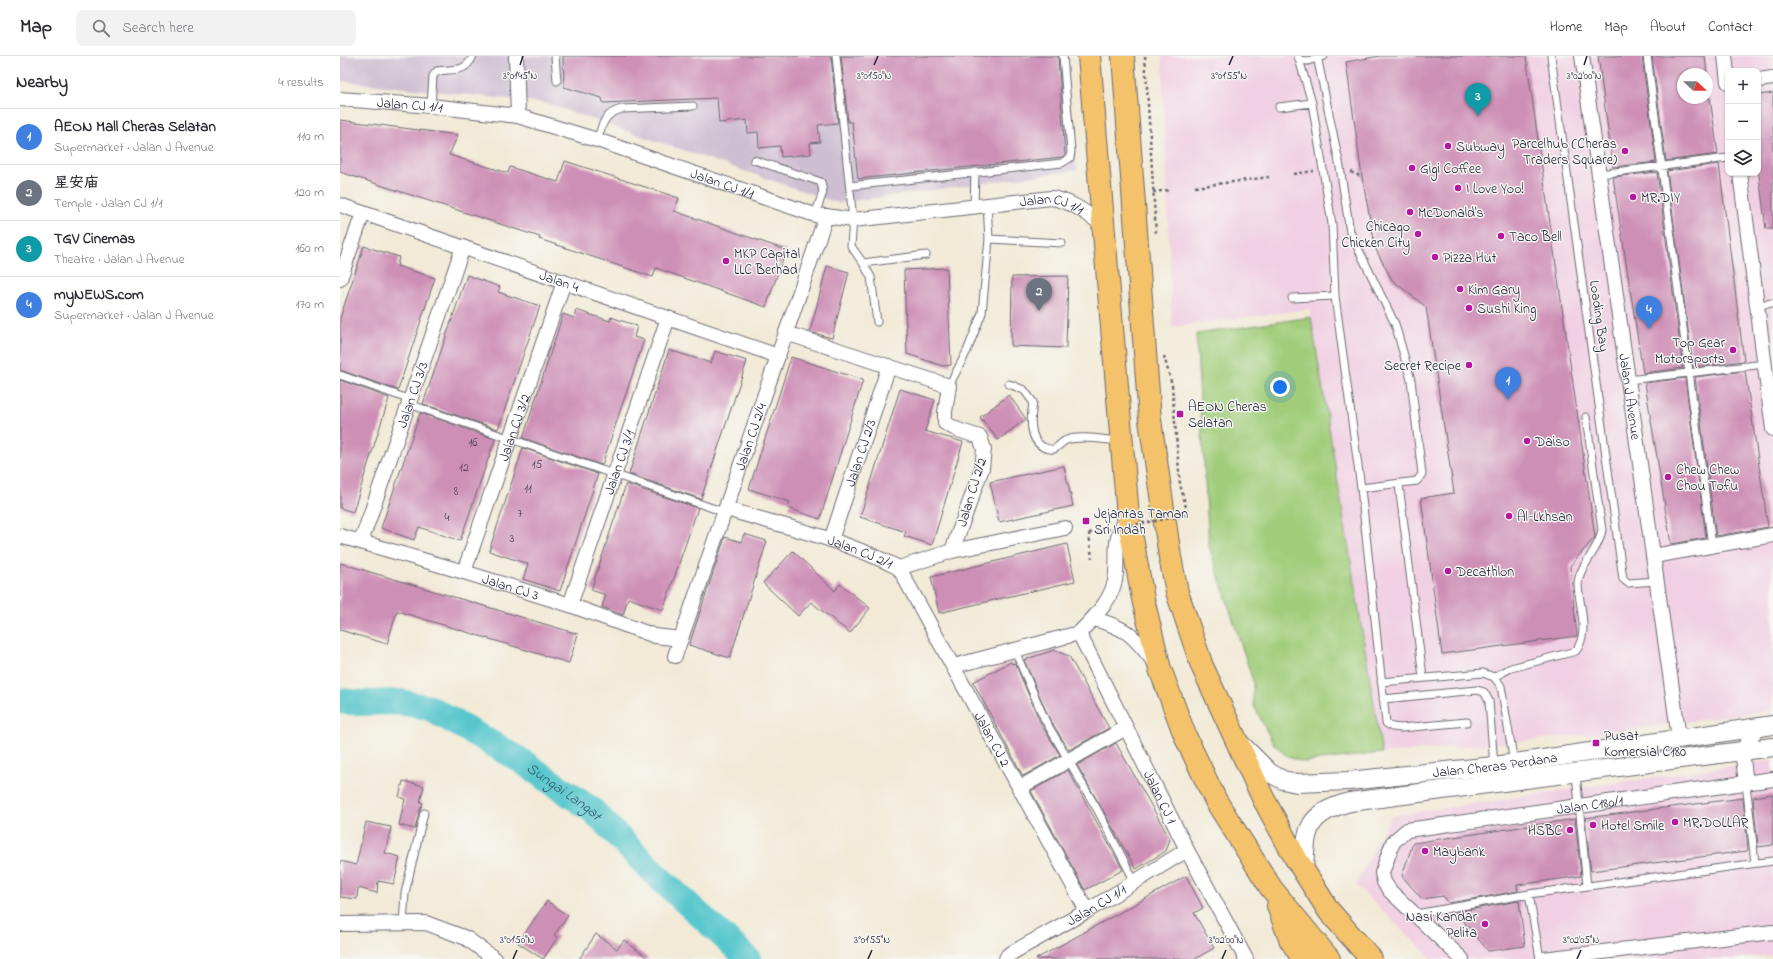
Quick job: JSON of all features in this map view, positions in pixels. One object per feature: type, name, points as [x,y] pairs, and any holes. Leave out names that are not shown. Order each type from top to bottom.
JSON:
[{"type":"highway","points":[[1089,56],[1128,516],[1143,599],[1160,669],[1186,738],[1216,801],[1271,888],[1329,959]]},
{"type":"highway","points":[[1123,56],[1150,420],[1170,557],[1177,592],[1202,666],[1233,736],[1263,798],[1304,872],[1329,910],[1365,952],[1379,959]]},
{"type":"highway","points":[[1271,888],[1290,939],[1303,959]]},
{"type":"street","points":[[516,56],[518,116]]},
{"type":"street","name":"Jalan J Avenue","points":[[1582,56],[1679,738]]},
{"type":"street","points":[[1725,56],[1726,68]]},
{"type":"street","points":[[1761,80],[1773,78]]},
{"type":"street","name":"Jalan CJ 1/1","points":[[340,99],[430,106],[518,116],[597,140],[821,215],[853,220],[1051,198],[1066,200],[1103,225]]},
{"type":"street","points":[[1740,176],[1773,429]]},
{"type":"street","name":"Jalan 4","points":[[340,205],[778,356]]},
{"type":"street","points":[[340,278],[363,213]]},
{"type":"street","name":"Jalan CJ 2/4","points":[[675,656],[786,333],[821,215]]},
{"type":"street","name":"Jalan CJ 3/3","points":[[362,542],[463,247]]},
{"type":"street","name":"Jalan CJ 3/2","points":[[464,572],[564,282]]},
{"type":"street","name":"Jalan CJ 3/1","points":[[570,605],[668,318]]},
{"type":"street","points":[[786,333],[949,386]]},
{"type":"street","name":"Jalan CJ 2/3","points":[[831,540],[889,366]]},
{"type":"street","name":"Jalan CJ 2/2","points":[[949,386],[945,423],[958,430],[980,437],[984,449],[982,468],[952,551]]},
{"type":"street","name":"Jalan CJ 2/1","points":[[725,510],[831,540],[877,557],[899,568],[952,551],[1065,528]]},
{"type":"street","points":[[954,666],[1079,633],[1094,619],[1113,588],[1116,574],[1115,546],[1118,534],[1128,516]]},
{"type":"street","points":[[1653,556],[1773,535]]},
{"type":"street","name":"Jalan CJ 3","points":[[340,536],[570,605],[654,636],[681,639]]},
{"type":"street","name":"Jalan CJ 2","points":[[899,568],[954,666],[1086,911]]},
{"type":"street","points":[[1094,619],[1126,630],[1160,669]]},
{"type":"street","name":"Jalan CJ 1","points":[[1079,633],[1187,850],[1243,958]]},
{"type":"street","points":[[1742,751],[1766,726]]},
{"type":"street","name":"Jalan Cheras Perdana","points":[[1233,736],[1270,773],[1283,780],[1297,783],[1348,781],[1494,766],[1766,726]]},
{"type":"street","points":[[1019,788],[1126,728]]},
{"type":"street","points":[[1719,732],[1742,751],[1746,783]]},
{"type":"street","name":"Jalan Cheras Perdana","points":[[1304,872],[1306,840],[1310,827],[1320,815],[1330,808],[1350,802],[1773,747]]},
{"type":"street","name":"Jalan C180/1","points":[[1416,914],[1390,891],[1384,882],[1382,873],[1393,842],[1407,830],[1773,779]]},
{"type":"street","name":"Jalan CJ 1/1","points":[[1006,959],[1008,955],[1086,911],[1187,850]]},
{"type":"street","points":[[1416,914],[1462,959]]},
{"type":"street","points":[[340,924],[426,923],[466,938],[495,959]]},
{"type":"street","points":[[1542,959],[1773,932]]},
{"type":"lane","points":[[430,106],[433,76],[437,71],[463,69],[469,64],[473,56]]},
{"type":"lane","points":[[555,56],[557,81]]},
{"type":"lane","points":[[836,56],[853,220],[851,246],[871,277],[877,322]]},
{"type":"lane","points":[[850,186],[1062,163],[1070,158],[1071,151],[1063,56]]},
{"type":"lane","points":[[1298,58],[1308,62],[1319,56],[1340,167],[1350,232],[1395,324],[1411,380],[1422,474],[1417,481],[1399,485],[1361,488]]},
{"type":"lane","name":"Loading Bay","points":[[1550,56],[1623,579],[1628,583],[1657,581]]},
{"type":"lane","points":[[1647,56],[1712,546]]},
{"type":"lane","points":[[1298,58],[1312,103],[1332,224],[1335,296],[1361,488],[1386,723],[1392,727],[1401,728],[1467,722]]},
{"type":"lane","points":[[1279,107],[1312,103]]},
{"type":"lane","points":[[597,140],[605,118],[614,111],[622,109],[693,106]]},
{"type":"lane","points":[[1599,174],[1725,158]]},
{"type":"lane","points":[[754,160],[821,182],[821,215]]},
{"type":"lane","points":[[949,386],[967,350],[982,313],[989,239],[980,206],[975,172]]},
{"type":"lane","points":[[989,239],[1062,243]]},
{"type":"lane","points":[[863,263],[926,255]]},
{"type":"lane","points":[[1292,298],[1335,296]]},
{"type":"lane","points":[[1757,305],[1773,303]]},
{"type":"lane","points":[[1628,380],[1765,364]]},
{"type":"lane","points":[[340,375],[410,402],[615,475],[725,510]]},
{"type":"lane","points":[[1009,384],[1024,390],[1033,402],[1031,419],[1034,438],[1037,444],[1047,449],[1055,449],[1067,440],[1087,439],[1121,441]]},
{"type":"lane","points":[[1494,677],[1511,668],[1576,651],[1582,641],[1583,622],[1578,583],[1580,574],[1600,541],[1602,530],[1586,417]]},
{"type":"lane","points":[[1399,485],[1423,677]]},
{"type":"lane","points":[[1015,650],[1045,720],[1135,882]]},
{"type":"lane","points":[[1381,682],[1423,677],[1483,673],[1494,677],[1501,686],[1514,763]]},
{"type":"lane","points":[[1383,699],[1476,690],[1484,692],[1489,701],[1494,766]]},
{"type":"lane","points":[[1576,773],[1587,886]]},
{"type":"lane","points":[[1746,783],[1755,863]]},
{"type":"lane","points":[[403,924],[405,893],[424,812]]},
{"type":"lane","points":[[1416,914],[1529,894],[1773,861]]},
{"type":"lane","points":[[1529,894],[1542,959]]},
{"type":"path","points":[[1145,56],[1156,239]]},
{"type":"path","points":[[1294,174],[1316,170]]},
{"type":"path","points":[[1195,187],[1269,177]]},
{"type":"path","points":[[1153,192],[1170,190]]},
{"type":"path","points":[[1092,558],[1089,533],[1188,516],[1180,484],[1172,385],[1163,350]]},
{"type":"shaded area","points":[[340,56],[1064,56],[1077,170],[838,203],[545,103],[340,81]]},
{"type":"shaded area","points":[[1162,56],[1773,56],[1773,710],[1606,733],[1381,754],[1310,309],[1172,327]]},
{"type":"shaded area","points":[[1773,760],[1773,955],[1734,959],[1432,959],[1356,885],[1391,816]]},
{"type":"green space","points":[[1311,317],[1382,753],[1304,762],[1288,757],[1273,743],[1253,704],[1253,681],[1209,546],[1196,334]]},
{"type":"building","points":[[563,56],[831,56],[838,123],[818,125],[820,142],[810,143],[811,154],[781,157],[780,146],[759,148],[758,132],[748,133],[747,120],[719,123],[717,98],[603,103],[602,98],[564,87]]},
{"type":"building","points":[[841,56],[1058,56],[1065,155],[1062,157],[858,179],[852,122],[848,122]]},
{"type":"building","points":[[1380,56],[1526,56],[1595,537],[1570,566],[1577,636],[1442,654],[1421,498],[1454,493],[1426,307],[1392,280],[1376,250],[1362,177],[1346,62]]},
{"type":"building","points":[[1598,56],[1642,56],[1656,162],[1613,167]]},
{"type":"building","points":[[1652,56],[1705,56],[1706,68],[1677,68],[1677,104],[1711,104],[1718,154],[1666,161]]},
{"type":"building","points":[[1773,93],[1773,229],[1766,229],[1759,176],[1761,176],[1761,95]]},
{"type":"building","points":[[340,120],[458,135],[449,155],[508,173],[510,167],[558,182],[565,161],[679,198],[674,211],[786,250],[766,307],[656,268],[653,277],[539,239],[540,237],[340,172]]},
{"type":"building","points":[[1719,164],[1744,361],[1693,367],[1667,171]]},
{"type":"building","points":[[1657,172],[1683,368],[1643,373],[1613,177]]},
{"type":"building","points":[[364,246],[399,257],[397,266],[435,278],[398,390],[340,370],[340,318]]},
{"type":"building","points":[[827,266],[849,272],[832,338],[810,332]]},
{"type":"building","points":[[947,268],[951,365],[943,366],[907,354],[904,270]]},
{"type":"building","points":[[467,275],[500,287],[498,292],[540,306],[498,429],[423,404]]},
{"type":"building","points":[[1068,276],[1066,348],[1011,346],[1012,277]]},
{"type":"building","points":[[576,310],[610,321],[611,317],[637,326],[634,337],[644,340],[602,465],[523,438],[563,314],[574,318]]},
{"type":"building","points":[[669,350],[711,363],[715,351],[747,361],[701,499],[629,474]]},
{"type":"building","points":[[791,357],[863,380],[820,519],[788,508],[790,502],[749,489]]},
{"type":"building","points":[[1745,371],[1768,527],[1716,536],[1695,377]]},
{"type":"building","points":[[1685,378],[1706,538],[1671,544],[1645,383]]},
{"type":"building","points":[[340,380],[389,398],[353,512],[340,508]]},
{"type":"building","points":[[900,389],[935,400],[925,431],[963,442],[932,545],[904,536],[906,532],[860,517]]},
{"type":"building","points":[[1009,395],[1026,419],[998,440],[980,417]]},
{"type":"building","points":[[420,413],[495,439],[460,541],[419,527],[414,540],[381,528]]},
{"type":"building","points":[[523,448],[598,474],[560,591],[523,579],[528,564],[489,551]]},
{"type":"building","points":[[1064,466],[1073,506],[999,522],[990,482]]},
{"type":"building","points":[[626,484],[698,508],[663,610],[628,598],[623,615],[602,607],[606,595],[591,590]]},
{"type":"building","points":[[744,534],[767,541],[730,658],[689,645],[725,537],[741,542]]},
{"type":"building","points":[[1067,544],[1075,581],[939,613],[931,577]]},
{"type":"building","points":[[793,551],[835,591],[840,584],[870,608],[850,633],[811,602],[798,616],[763,583]]},
{"type":"building","points":[[340,563],[578,634],[569,663],[397,611],[387,644],[340,630]]},
{"type":"building","points":[[1054,650],[1069,656],[1109,728],[1069,750],[1049,718],[1024,660]]},
{"type":"building","points":[[1011,662],[1012,664],[1015,663],[1040,722],[1060,755],[1023,776],[973,682]]},
{"type":"building","points":[[1116,743],[1170,839],[1166,851],[1136,869],[1077,765]]},
{"type":"building","points":[[1068,770],[1123,870],[1085,890],[1031,791]]},
{"type":"building","points":[[403,781],[424,786],[420,802],[423,803],[415,829],[399,825],[405,799],[399,797]]},
{"type":"building","points":[[1773,794],[1773,845],[1758,847],[1753,797]]},
{"type":"building","points":[[1743,798],[1747,851],[1591,871],[1585,818]]},
{"type":"building","points":[[1575,819],[1581,876],[1517,885],[1518,891],[1449,903],[1443,896],[1422,899],[1402,876],[1413,843]]},
{"type":"building","points":[[366,822],[391,827],[385,853],[400,857],[394,884],[378,881],[377,893],[358,888],[357,899],[340,897],[340,861],[356,865]]},
{"type":"building","points":[[1186,876],[1203,908],[1194,913],[1214,948],[1195,959],[1036,959]]},
{"type":"building","points":[[547,901],[568,916],[554,935],[558,937],[543,959],[518,943]]},
{"type":"building","points":[[1519,901],[1525,946],[1488,951],[1456,912]]},
{"type":"building","points":[[596,934],[617,949],[624,940],[649,959],[579,959]]},
{"type":"waterway","name":"Sungai Langat","points":[[340,701],[362,703],[400,702],[430,708],[517,758],[592,810],[656,875],[748,959]]},
{"type":"place","name":"TGV Cinemas","points":[[1478,116]]},
{"type":"place","name":"Subway","points":[[1448,146]]},
{"type":"place","name":"Parcelhub (Cheras Traders Square)","points":[[1625,151]]},
{"type":"place","name":"Gigi Coffee","points":[[1412,168]]},
{"type":"place","name":"I Love Yoo!","points":[[1458,188]]},
{"type":"place","name":"MR.DIY","points":[[1633,197]]},
{"type":"place","name":"McDonald's","points":[[1410,212]]},
{"type":"place","name":"Chicago Chicken City","points":[[1418,234]]},
{"type":"place","name":"Taco Bell","points":[[1501,236]]},
{"type":"place","name":"Pizza Hut","points":[[1435,257]]},
{"type":"place","name":"MKP Capital LLC Berhad","points":[[726,261]]},
{"type":"place","name":"Kim Gary","points":[[1460,289]]},
{"type":"place","name":"Sushi King","points":[[1469,308]]},
{"type":"place","name":"星安庙","points":[[1039,311]]},
{"type":"place","name":"myNEWS.com","points":[[1649,329]]},
{"type":"place","name":"Top Gear Motorsports","points":[[1733,350]]},
{"type":"place","name":"Secret Recipe","points":[[1469,365]]},
{"type":"place","name":"AEON Mall Cheras Selatan","points":[[1508,400]]},
{"type":"place","name":"AEON Cheras Selatan","points":[[1180,414]]},
{"type":"place","name":"Daiso","points":[[1527,441]]},
{"type":"place","name":"Chew Chew Chou Tofu","points":[[1668,477]]},
{"type":"place","name":"Al-Lkhsan","points":[[1509,516]]},
{"type":"place","name":"Jejantas Taman Sri Indah","points":[[1086,521]]},
{"type":"place","name":"Decathlon","points":[[1448,571]]},
{"type":"place","name":"Pusat Komersial C180","points":[[1596,743]]},
{"type":"place","name":"MR.DOLLAR","points":[[1675,822]]},
{"type":"place","name":"Hotel Smile","points":[[1593,825]]},
{"type":"place","name":"HSBC","points":[[1570,830]]},
{"type":"place","name":"Maybank","points":[[1425,851]]},
{"type":"place","name":"Nasi Kandar Pelita","points":[[1485,924]]}]
